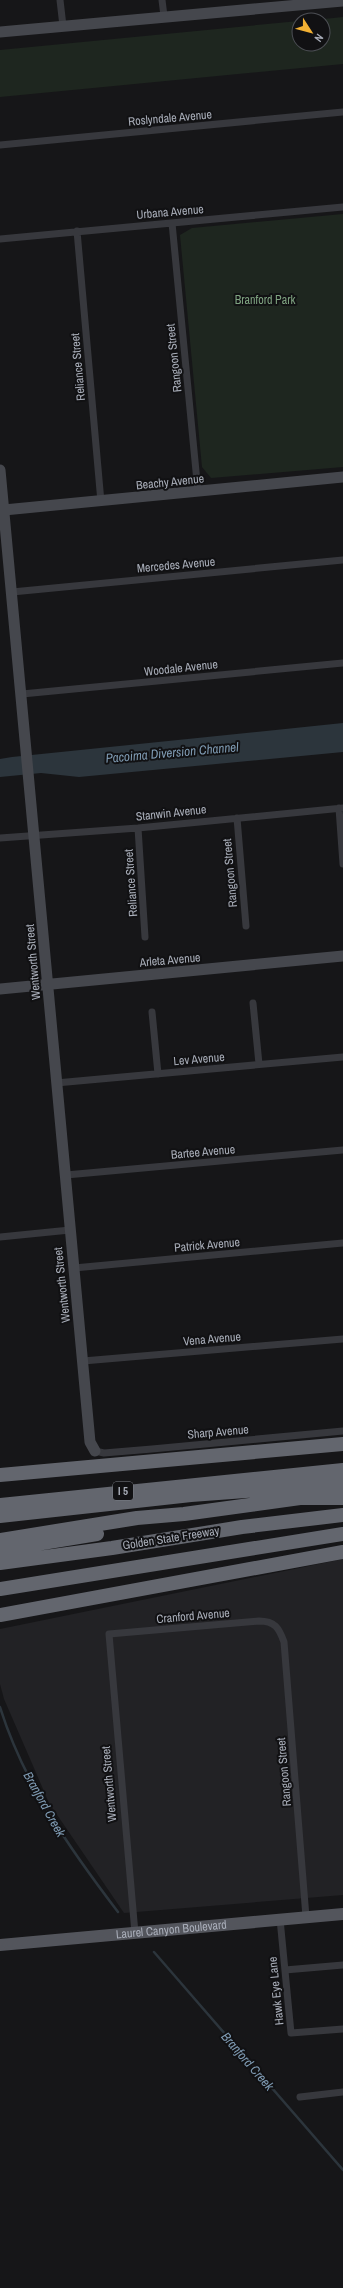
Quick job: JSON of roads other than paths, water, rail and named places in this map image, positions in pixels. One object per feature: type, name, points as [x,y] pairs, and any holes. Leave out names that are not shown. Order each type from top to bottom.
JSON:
[{"type":"highway","points":[[0,1475],[343,1444]]},
{"type":"highway","name":"I 5","points":[[0,1505],[343,1470]]},
{"type":"highway","points":[[0,1516],[224,1493],[343,1484]]},
{"type":"highway","points":[[0,1530],[205,1499],[224,1493]]},
{"type":"highway","points":[[0,1540],[137,1518],[184,1514],[300,1498],[319,1500]]},
{"type":"highway","points":[[0,1550],[210,1515],[343,1498]]},
{"type":"highway","name":"Golden State Freeway","points":[[0,1563],[112,1548],[242,1527],[343,1515]]},
{"type":"highway","points":[[0,1589],[343,1534]]},
{"type":"highway","points":[[0,1615],[343,1552]]},
{"type":"main road","name":"Laurel Canyon Boulevard","points":[[0,1945],[343,1914]]},
{"type":"street","points":[[60,0],[63,26]]},
{"type":"street","points":[[162,0],[164,16]]},
{"type":"street","points":[[0,32],[343,1]]},
{"type":"street","name":"Roslyndale Avenue","points":[[0,145],[343,112]]},
{"type":"street","name":"Urbana Avenue","points":[[0,239],[343,207]]},
{"type":"street","name":"Rangoon Street","points":[[172,223],[198,492]]},
{"type":"street","name":"Reliance Street","points":[[77,231],[101,502]]},
{"type":"street","name":"Wentworth Street","points":[[0,470],[2,510],[22,694],[56,1083],[66,1175],[90,1442],[95,1451]]},
{"type":"street","name":"Beachy Avenue","points":[[2,510],[101,502],[343,477]]},
{"type":"street","name":"Mercedes Avenue","points":[[12,592],[343,560]]},
{"type":"street","name":"Woodale Avenue","points":[[22,694],[343,663]]},
{"type":"street","points":[[341,808],[343,864]]},
{"type":"street","name":"Stanwin Avenue","points":[[0,838],[138,828],[341,808]]},
{"type":"street","name":"Rangoon Street","points":[[237,818],[246,926]]},
{"type":"street","name":"Reliance Street","points":[[138,828],[145,937]]},
{"type":"street","name":"Arleta Avenue","points":[[0,989],[343,956]]},
{"type":"street","points":[[254,1003],[259,1064]]},
{"type":"street","points":[[152,1012],[158,1074]]},
{"type":"street","name":"Lev Avenue","points":[[56,1083],[343,1056]]},
{"type":"street","name":"Bartee Avenue","points":[[66,1175],[343,1150]]},
{"type":"street","points":[[0,1237],[70,1230]]},
{"type":"street","name":"Patrick Avenue","points":[[74,1268],[343,1243]]},
{"type":"street","name":"Vena Avenue","points":[[83,1362],[343,1339]]},
{"type":"street","name":"Sharp Avenue","points":[[95,1451],[104,1453],[343,1431]]},
{"type":"street","name":"Cranford Avenue","points":[[109,1634],[259,1621],[271,1623],[277,1627]]},
{"type":"street","name":"Rangoon Street","points":[[277,1627],[284,1642],[306,1917]]},
{"type":"street","name":"Wentworth Street","points":[[109,1634],[134,1932]]},
{"type":"street","name":"Hawk Eye Lane","points":[[280,1919],[291,2033],[343,2029]]},
{"type":"street","points":[[285,1970],[343,1965]]},
{"type":"street","points":[[300,2097],[343,2092]]},
{"type":"water","name":"Pacoima Diversion Channel","points":[[343,723],[343,752],[79,777],[41,773],[0,777],[0,759],[12,757]]},
{"type":"waterway","name":"Branford Creek","points":[[0,1707],[10,1735],[35,1789],[66,1840],[118,1912]]},
{"type":"waterway","name":"Branford Creek","points":[[154,1952],[343,2170]]},
{"type":"park label","name":"Branford Park","points":[[265,300]]}]
